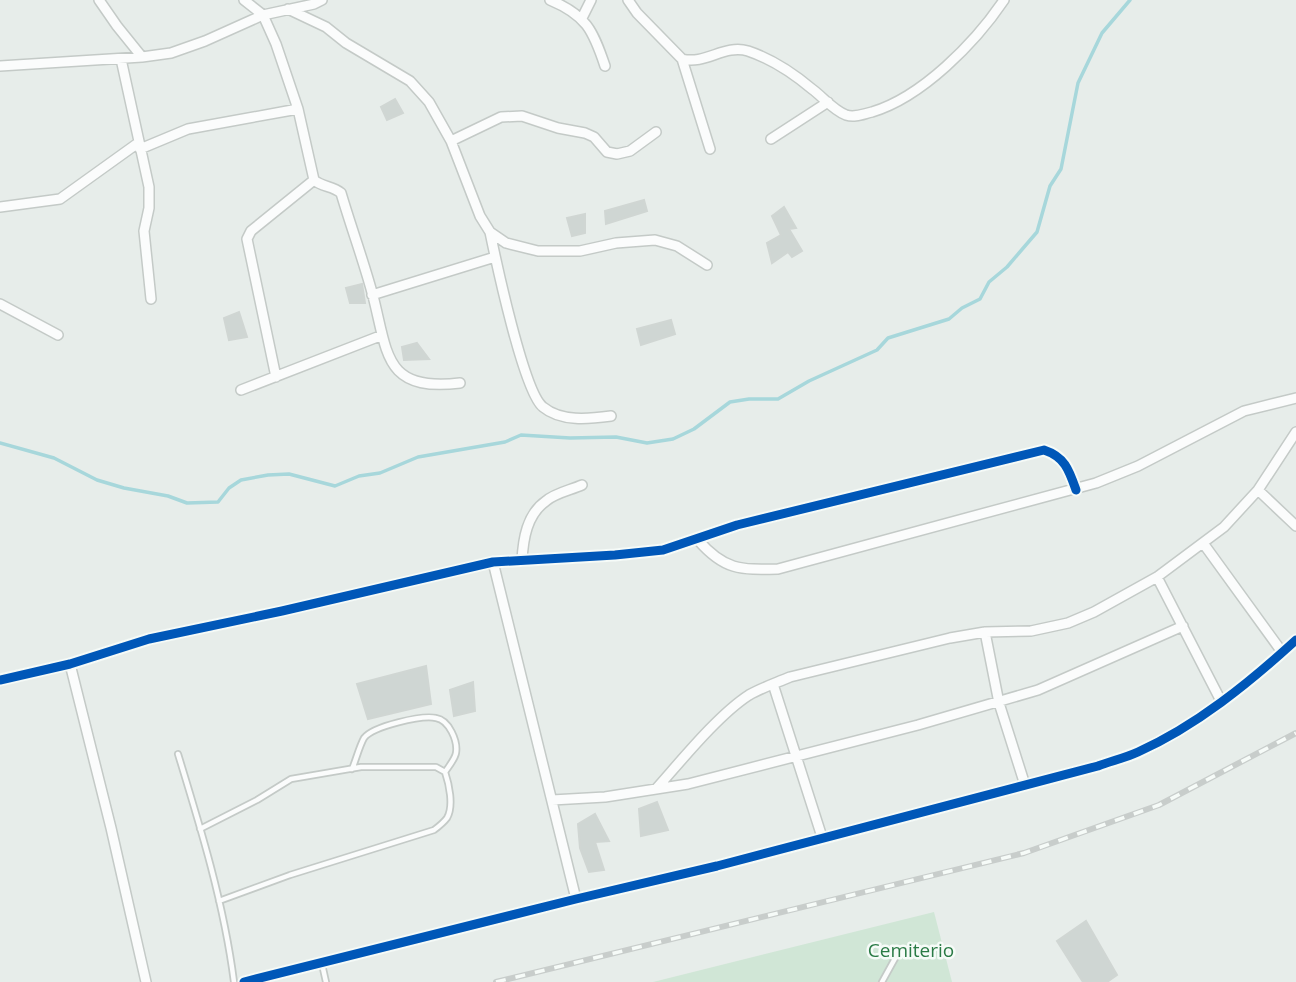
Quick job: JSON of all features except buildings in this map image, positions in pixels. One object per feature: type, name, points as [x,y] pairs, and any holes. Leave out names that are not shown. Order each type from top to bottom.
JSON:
[{"type":"street","points":[[99,0],[142,57]]},
{"type":"street","points":[[244,0],[263,15],[276,44],[298,109],[314,180],[341,193],[372,295],[380,336],[391,361],[408,378],[423,384],[439,386],[460,383]]},
{"type":"street","points":[[0,66],[142,57],[188,48],[263,15],[322,0]]},
{"type":"street","points":[[550,0],[582,18],[597,40],[605,66]]},
{"type":"street","points":[[582,18],[590,0]]},
{"type":"street","points":[[628,0],[682,60],[710,149]]},
{"type":"street","points":[[682,60],[703,59],[736,48],[751,52],[795,75],[847,115],[857,116],[895,105],[965,49],[1004,0]]},
{"type":"street","points":[[288,9],[326,27],[346,43],[410,81],[429,102],[451,141],[480,216],[490,232],[521,356],[539,405],[551,413],[567,417],[594,419],[611,416]]},
{"type":"street","points":[[121,59],[149,187],[149,208],[144,231],[151,299]]},
{"type":"street","points":[[771,139],[828,102]]},
{"type":"street","points":[[0,207],[60,199],[139,146],[188,129],[298,109]]},
{"type":"street","points":[[451,141],[500,117],[522,116],[558,128],[585,133],[594,137],[607,152],[617,154],[630,151],[656,132]]},
{"type":"street","points":[[276,377],[247,239],[251,231],[314,180]]},
{"type":"street","points":[[490,232],[506,243],[538,251],[580,251],[615,243],[655,240],[677,246],[707,265]]},
{"type":"street","points":[[372,295],[495,257]]},
{"type":"street","points":[[0,304],[58,335]]},
{"type":"street","points":[[241,390],[380,336]]},
{"type":"street","points":[[698,540],[724,564],[745,570],[778,569],[1076,490],[1138,466],[1244,411],[1296,398]]},
{"type":"street","points":[[656,789],[709,730],[748,696],[773,684],[790,677],[914,646],[985,632],[1031,631],[1068,623],[1094,612],[1157,577],[1224,527],[1258,490],[1296,432]]},
{"type":"street","points":[[0,680],[70,664],[149,639],[493,562],[663,550],[737,525],[1044,450],[1057,454],[1067,465],[1076,490]]},
{"type":"street","points":[[522,561],[523,541],[530,519],[546,500],[582,485]]},
{"type":"street","points":[[1258,490],[1296,526]]},
{"type":"street","points":[[1203,543],[1282,652]]},
{"type":"street","points":[[493,562],[576,899]]},
{"type":"street","points":[[1157,577],[1221,701]]},
{"type":"street","points":[[552,800],[605,797],[688,784],[999,703],[1038,690],[1183,626]]},
{"type":"street","points":[[985,632],[999,703],[1025,785]]},
{"type":"street","points":[[244,982],[717,866],[1098,766],[1138,752],[1187,726],[1296,640]]},
{"type":"street","points":[[70,664],[146,982]]},
{"type":"street","points":[[773,684],[822,837]]},
{"type":"lane","points":[[352,769],[364,738],[371,732],[404,720],[435,717],[444,720],[456,744],[456,755],[445,772]]},
{"type":"lane","points":[[178,754],[229,940],[234,982]]},
{"type":"lane","points":[[200,829],[290,779],[352,769],[436,767],[445,772],[449,785],[449,809],[446,819],[434,830],[290,875],[219,901]]},
{"type":"lane","points":[[882,982],[898,953]]},
{"type":"lane","points":[[322,964],[326,982]]},
{"type":"green space","name":"Cemiterio","points":[[934,912],[952,982],[653,982]]},
{"type":"waterway","points":[[0,443],[54,458],[97,480],[124,488],[168,496],[187,503],[218,502],[229,488],[241,480],[289,474],[335,486],[359,476],[380,473],[418,457],[505,442],[521,435],[616,437],[647,443],[673,439],[694,429],[730,402],[778,399],[809,381],[877,350],[888,338],[949,319],[962,308],[980,299],[989,282],[1007,267],[1037,232],[1050,186],[1061,169],[1078,83],[1102,33],[1130,0]]},
{"type":"railway","points":[[496,982],[1024,853],[1159,805],[1296,733]]},
{"type":"cycle path","points":[[0,680],[70,664],[149,639],[493,562],[663,550],[737,525],[1044,450],[1062,460],[1076,490]]},
{"type":"cycle path","points":[[244,982],[717,866],[1098,766],[1138,752],[1181,730],[1241,687],[1296,640]]}]
